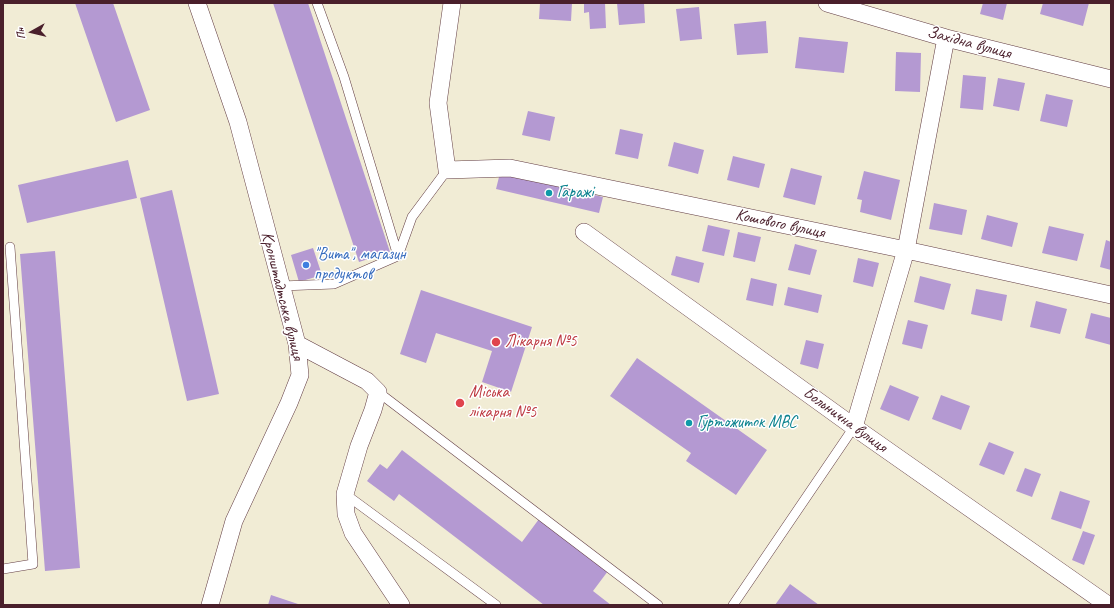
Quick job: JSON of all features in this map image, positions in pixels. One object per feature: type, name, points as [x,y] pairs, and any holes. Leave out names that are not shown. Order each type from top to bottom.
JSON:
[{"type":"street","name":"Кронштадтська вулиця","points":[[197,3],[238,122],[297,344],[300,375],[290,403],[234,521],[210,605]]},
{"type":"street","points":[[447,170],[438,103],[452,3]]},
{"type":"street","name":"Західна вулиця","points":[[827,3],[946,38],[1111,79]]},
{"type":"street","points":[[854,428],[906,250],[946,38]]},
{"type":"street","name":"Кошового вулиця","points":[[447,170],[510,168],[906,250],[1111,295]]},
{"type":"street","name":"Больнична вулиця","points":[[584,232],[854,428],[1108,605]]},
{"type":"street","points":[[297,344],[367,380],[378,392],[373,410],[359,446],[345,494],[346,514],[353,533],[401,605]]},
{"type":"lane","points":[[317,3],[344,77],[398,256]]},
{"type":"lane","points":[[281,286],[334,284],[398,256],[412,217],[447,170]]},
{"type":"lane","points":[[3,569],[33,564],[10,247]]},
{"type":"lane","points":[[378,392],[658,605]]},
{"type":"lane","points":[[733,605],[854,428]]},
{"type":"lane","points":[[345,494],[496,605]]},
{"type":"building","points":[[75,3],[113,3],[150,110],[116,122]]},
{"type":"building","points":[[273,3],[308,3],[390,252],[359,262]]},
{"type":"building","points":[[540,3],[572,3],[571,21],[539,19]]},
{"type":"building","points":[[584,3],[605,3],[606,28],[590,29],[589,12],[584,13]]},
{"type":"building","points":[[617,3],[644,3],[645,23],[619,25]]},
{"type":"building","points":[[983,3],[1007,3],[1003,20],[980,14]]},
{"type":"building","points":[[1043,3],[1089,3],[1083,26],[1040,14]]},
{"type":"building","points":[[699,7],[702,39],[680,41],[676,9]]},
{"type":"building","points":[[766,21],[768,53],[737,55],[734,24]]},
{"type":"building","points":[[799,37],[848,42],[844,73],[795,68]]},
{"type":"building","points":[[896,52],[921,53],[920,92],[895,91]]},
{"type":"building","points":[[963,75],[986,77],[983,110],[960,108]]},
{"type":"building","points":[[998,78],[1025,83],[1019,111],[993,106]]},
{"type":"building","points":[[1046,94],[1073,100],[1067,127],[1040,121]]},
{"type":"building","points":[[528,111],[555,117],[550,141],[522,135]]},
{"type":"building","points":[[620,129],[643,134],[638,159],[615,154]]},
{"type":"building","points":[[674,142],[704,150],[698,174],[668,166]]},
{"type":"building","points":[[733,156],[765,164],[759,188],[727,180]]},
{"type":"building","points":[[128,160],[137,198],[27,223],[18,185]]},
{"type":"building","points":[[791,168],[822,176],[815,205],[783,197]]},
{"type":"building","points":[[864,171],[900,180],[891,220],[860,212],[862,200],[857,199]]},
{"type":"building","name":"Гаражі","points":[[500,173],[603,197],[599,213],[496,189]]},
{"type":"building","points":[[172,190],[219,394],[187,401],[140,198]]},
{"type":"building","points":[[934,203],[967,210],[962,235],[929,229]]},
{"type":"building","points":[[987,215],[1018,223],[1012,247],[981,239]]},
{"type":"building","points":[[708,225],[730,230],[724,256],[702,251]]},
{"type":"building","points":[[1049,226],[1084,234],[1077,261],[1042,253]]},
{"type":"building","points":[[738,232],[761,237],[755,262],[733,257]]},
{"type":"building","points":[[1106,240],[1111,242],[1111,270],[1100,267]]},
{"type":"building","points":[[795,244],[817,250],[810,275],[788,270]]},
{"type":"building","name":"\"Вита\", магазин продуктов","points":[[313,248],[322,275],[299,282],[291,255]]},
{"type":"building","points":[[55,251],[80,568],[45,571],[20,254]]},
{"type":"building","points":[[676,256],[704,263],[699,283],[671,275]]},
{"type":"building","points":[[858,258],[879,263],[873,287],[853,282]]},
{"type":"building","points":[[920,276],[951,284],[944,310],[914,302]]},
{"type":"building","points":[[751,278],[777,284],[773,306],[746,300]]},
{"type":"building","points":[[788,287],[822,295],[818,313],[784,305]]},
{"type":"building","points":[[976,289],[1007,295],[1002,321],[971,314]]},
{"type":"building","name":"Лікарня №5","points":[[421,290],[532,327],[511,392],[482,382],[492,351],[436,333],[426,363],[400,354]]},
{"type":"building","points":[[1036,301],[1067,309],[1060,334],[1030,327]]},
{"type":"building","points":[[1091,313],[1111,318],[1111,345],[1085,338]]},
{"type":"building","points":[[908,320],[928,325],[922,349],[902,344]]},
{"type":"building","points":[[806,340],[824,344],[818,369],[800,364]]},
{"type":"building","name":"Гуртожиток МВС","points":[[637,358],[767,450],[736,495],[686,461],[691,453],[610,396]]},
{"type":"building","points":[[890,385],[919,397],[909,421],[880,409]]},
{"type":"building","points":[[941,395],[970,406],[961,430],[932,419]]},
{"type":"building","points":[[989,442],[1014,452],[1004,475],[979,465]]},
{"type":"building","points":[[402,450],[522,542],[539,519],[608,571],[593,591],[611,605],[544,605],[399,494],[394,501],[367,481],[380,464],[387,469]]},
{"type":"building","points":[[1025,468],[1041,474],[1032,497],[1016,491]]},
{"type":"building","points":[[1060,491],[1090,501],[1081,529],[1051,519]]},
{"type":"building","points":[[1083,531],[1095,535],[1084,565],[1072,560]]},
{"type":"building","points":[[790,584],[819,605],[775,605]]},
{"type":"building","points":[[271,595],[301,605],[268,605]]},
{"type":"place","name":"Гаражі","points":[[549,193]]},
{"type":"place","name":"\"Вита\", магазин продуктов","points":[[306,265]]},
{"type":"place","name":"Лікарня №5","points":[[496,342]]},
{"type":"place","name":"Міська лікарня №5","points":[[460,403]]},
{"type":"place","name":"Гуртожиток МВС","points":[[689,423]]}]
